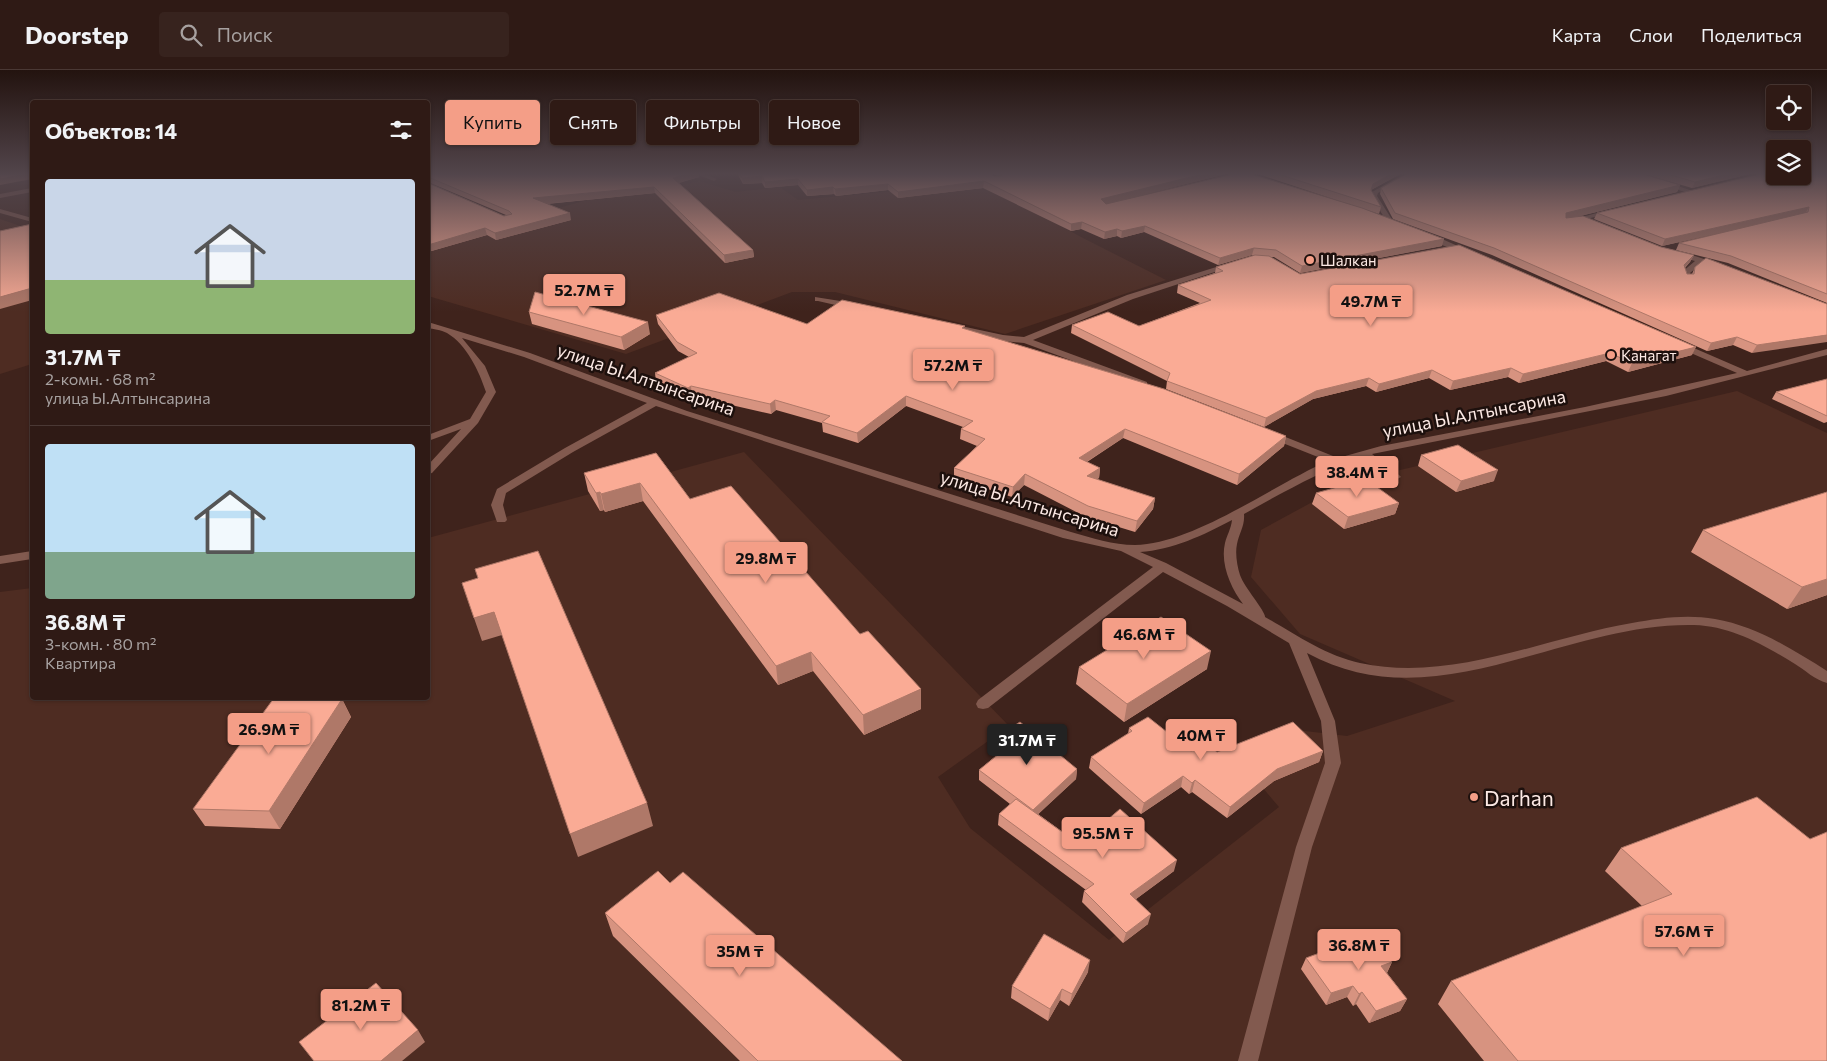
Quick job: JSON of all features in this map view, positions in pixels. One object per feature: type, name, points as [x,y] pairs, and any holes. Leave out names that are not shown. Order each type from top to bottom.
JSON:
[{"type":"street","points":[[1384,219],[1398,224]]},
{"type":"street","points":[[1567,222],[1580,219]]},
{"type":"street","points":[[1581,219],[1593,225]]},
{"type":"street","points":[[1416,232],[1472,254]]},
{"type":"street","points":[[1680,245],[1670,249],[1724,267]]},
{"type":"street","points":[[1437,252],[1456,248]]},
{"type":"street","points":[[1686,278],[1686,272],[1701,260]]},
{"type":"street","points":[[1025,340],[1130,297],[1242,262]]},
{"type":"street","points":[[818,299],[866,309]]},
{"type":"street","name":"улица Ы.Алтынсарина","points":[[430,325],[527,355],[654,402],[1058,532],[1124,549],[1156,546],[1201,532],[1238,514],[1303,475],[1337,461],[1364,453],[1523,422],[1746,374],[1827,352]]},
{"type":"street","points":[[954,327],[1003,338],[1025,340],[1154,388]]},
{"type":"street","points":[[430,469],[474,422],[491,392],[484,370],[476,356],[444,329]]},
{"type":"street","points":[[1674,342],[1746,374]]},
{"type":"street","points":[[501,520],[497,505],[501,491],[654,402]]},
{"type":"street","points":[[430,437],[474,422]]},
{"type":"street","points":[[1255,428],[1337,461]]},
{"type":"street","points":[[1364,453],[1395,477]]},
{"type":"street","points":[[1238,514],[1240,524],[1230,546],[1235,583],[1246,600],[1267,623]]},
{"type":"street","points":[[1124,549],[1162,566],[1267,623],[1296,643],[1319,655],[1352,666],[1375,671],[1412,674],[1487,663],[1610,630],[1678,620],[1723,625],[1761,638],[1827,678]]},
{"type":"street","points":[[0,560],[30,555]]},
{"type":"street","points":[[983,704],[1162,566]]},
{"type":"street","points":[[1248,1061],[1304,848],[1333,763],[1328,721],[1296,643]]},
{"type":"shaded area","points":[[1,219],[30,229],[30,365],[0,374]]},
{"type":"shaded area","points":[[518,219],[1048,219],[1166,280],[1005,334],[835,292],[792,292],[626,354],[430,297],[430,243]]},
{"type":"shaded area","points":[[1737,391],[1827,433],[1827,1061],[0,1061],[0,592],[30,588],[30,700],[430,700],[430,537],[744,452],[1009,726],[938,777],[970,828],[1109,940],[1279,807],[1232,752],[1280,728],[1347,736],[1455,701],[1300,634],[1251,577],[1261,530],[1349,482]]},
{"type":"building","points":[[430,219],[547,219],[495,233],[485,228],[430,244]]},
{"type":"building","points":[[687,219],[719,219],[753,250],[724,255]]},
{"type":"building","points":[[1061,219],[1392,219],[1444,239],[1302,266],[1276,250],[1254,248],[1220,258],[1145,226],[1122,231],[1117,229],[1105,232],[1082,222],[1071,224]]},
{"type":"building","points":[[1413,219],[1591,219],[1661,247],[1694,255],[1684,265],[1687,274],[1694,274],[1695,267],[1706,258],[1827,304],[1827,335],[1757,345],[1737,337],[1711,343],[1494,248]]},
{"type":"building","points":[[1613,219],[1754,219],[1665,239]]},
{"type":"building","points":[[1778,219],[1827,219],[1827,294],[1731,256],[1679,243]]},
{"type":"building","points":[[30,224],[30,289],[0,297],[0,231]]},
{"type":"building","points":[[1459,245],[1696,347],[1632,363],[1610,353],[1523,374],[1511,368],[1453,381],[1432,370],[1379,384],[1369,378],[1316,391],[1266,418],[1167,381],[1170,373],[1072,325],[1108,312],[1139,326],[1211,300],[1178,285],[1223,271],[1216,267],[1255,255],[1269,256],[1300,274]]},
{"type":"building","points":[[535,292],[648,322],[621,337],[529,312]]},
{"type":"building","points":[[719,293],[807,324],[842,300],[965,326],[962,328],[1164,389],[1286,436],[1239,474],[1125,429],[1079,458],[1100,468],[1087,476],[1155,498],[1137,521],[1088,506],[1025,474],[1013,487],[954,468],[985,439],[961,429],[973,421],[906,396],[857,433],[822,422],[830,416],[775,400],[770,404],[691,386],[688,388],[655,373],[697,353],[677,342],[656,315]]},
{"type":"building","points":[[1827,379],[1827,416],[1776,392]]},
{"type":"building","points":[[1458,445],[1498,470],[1461,481],[1421,455]]},
{"type":"building","points":[[656,453],[690,499],[731,486],[860,634],[868,631],[921,689],[863,715],[811,652],[776,666],[640,483],[601,494],[600,492],[596,493],[584,473]]},
{"type":"building","points":[[1366,479],[1399,503],[1348,517],[1316,493]]},
{"type":"building","points":[[1827,492],[1827,579],[1802,587],[1703,530]]},
{"type":"building","points":[[538,551],[647,803],[570,834],[494,612],[474,618],[462,583],[478,578],[475,569]]},
{"type":"building","points":[[1161,617],[1211,651],[1127,704],[1079,667]]},
{"type":"building","points":[[273,700],[341,700],[269,811],[193,809]]},
{"type":"building","points":[[1148,717],[1191,751],[1205,742],[1217,752],[1293,722],[1323,751],[1277,769],[1230,807],[1195,780],[1192,783],[1183,776],[1144,803],[1091,757],[1132,731],[1129,728]]},
{"type":"building","points":[[1020,722],[1077,769],[1033,810],[979,770],[1005,749],[993,739]]},
{"type":"building","points":[[1757,797],[1810,839],[1827,832],[1827,1061],[1518,1061],[1451,981],[1672,894],[1621,848]]},
{"type":"building","points":[[1016,799],[1079,844],[1120,809],[1177,860],[1130,894],[1151,914],[1126,933],[1084,891],[1094,884],[999,814]]},
{"type":"building","points":[[658,871],[670,883],[683,872],[902,1061],[758,1061],[605,913]]},
{"type":"building","points":[[1044,934],[1090,960],[1072,994],[1062,989],[1050,1009],[1012,986]]},
{"type":"building","points":[[1371,934],[1392,962],[1381,966],[1407,999],[1376,1011],[1362,992],[1359,994],[1353,986],[1331,993],[1306,958]]},
{"type":"building","points":[[376,983],[418,1030],[381,1061],[314,1061],[299,1042]]},
{"type":"place","name":"Шалкан","points":[[1310,260]]},
{"type":"place","name":"Канагат","points":[[1611,355]]},
{"type":"place","name":"Darhan","points":[[1474,797]]}]
